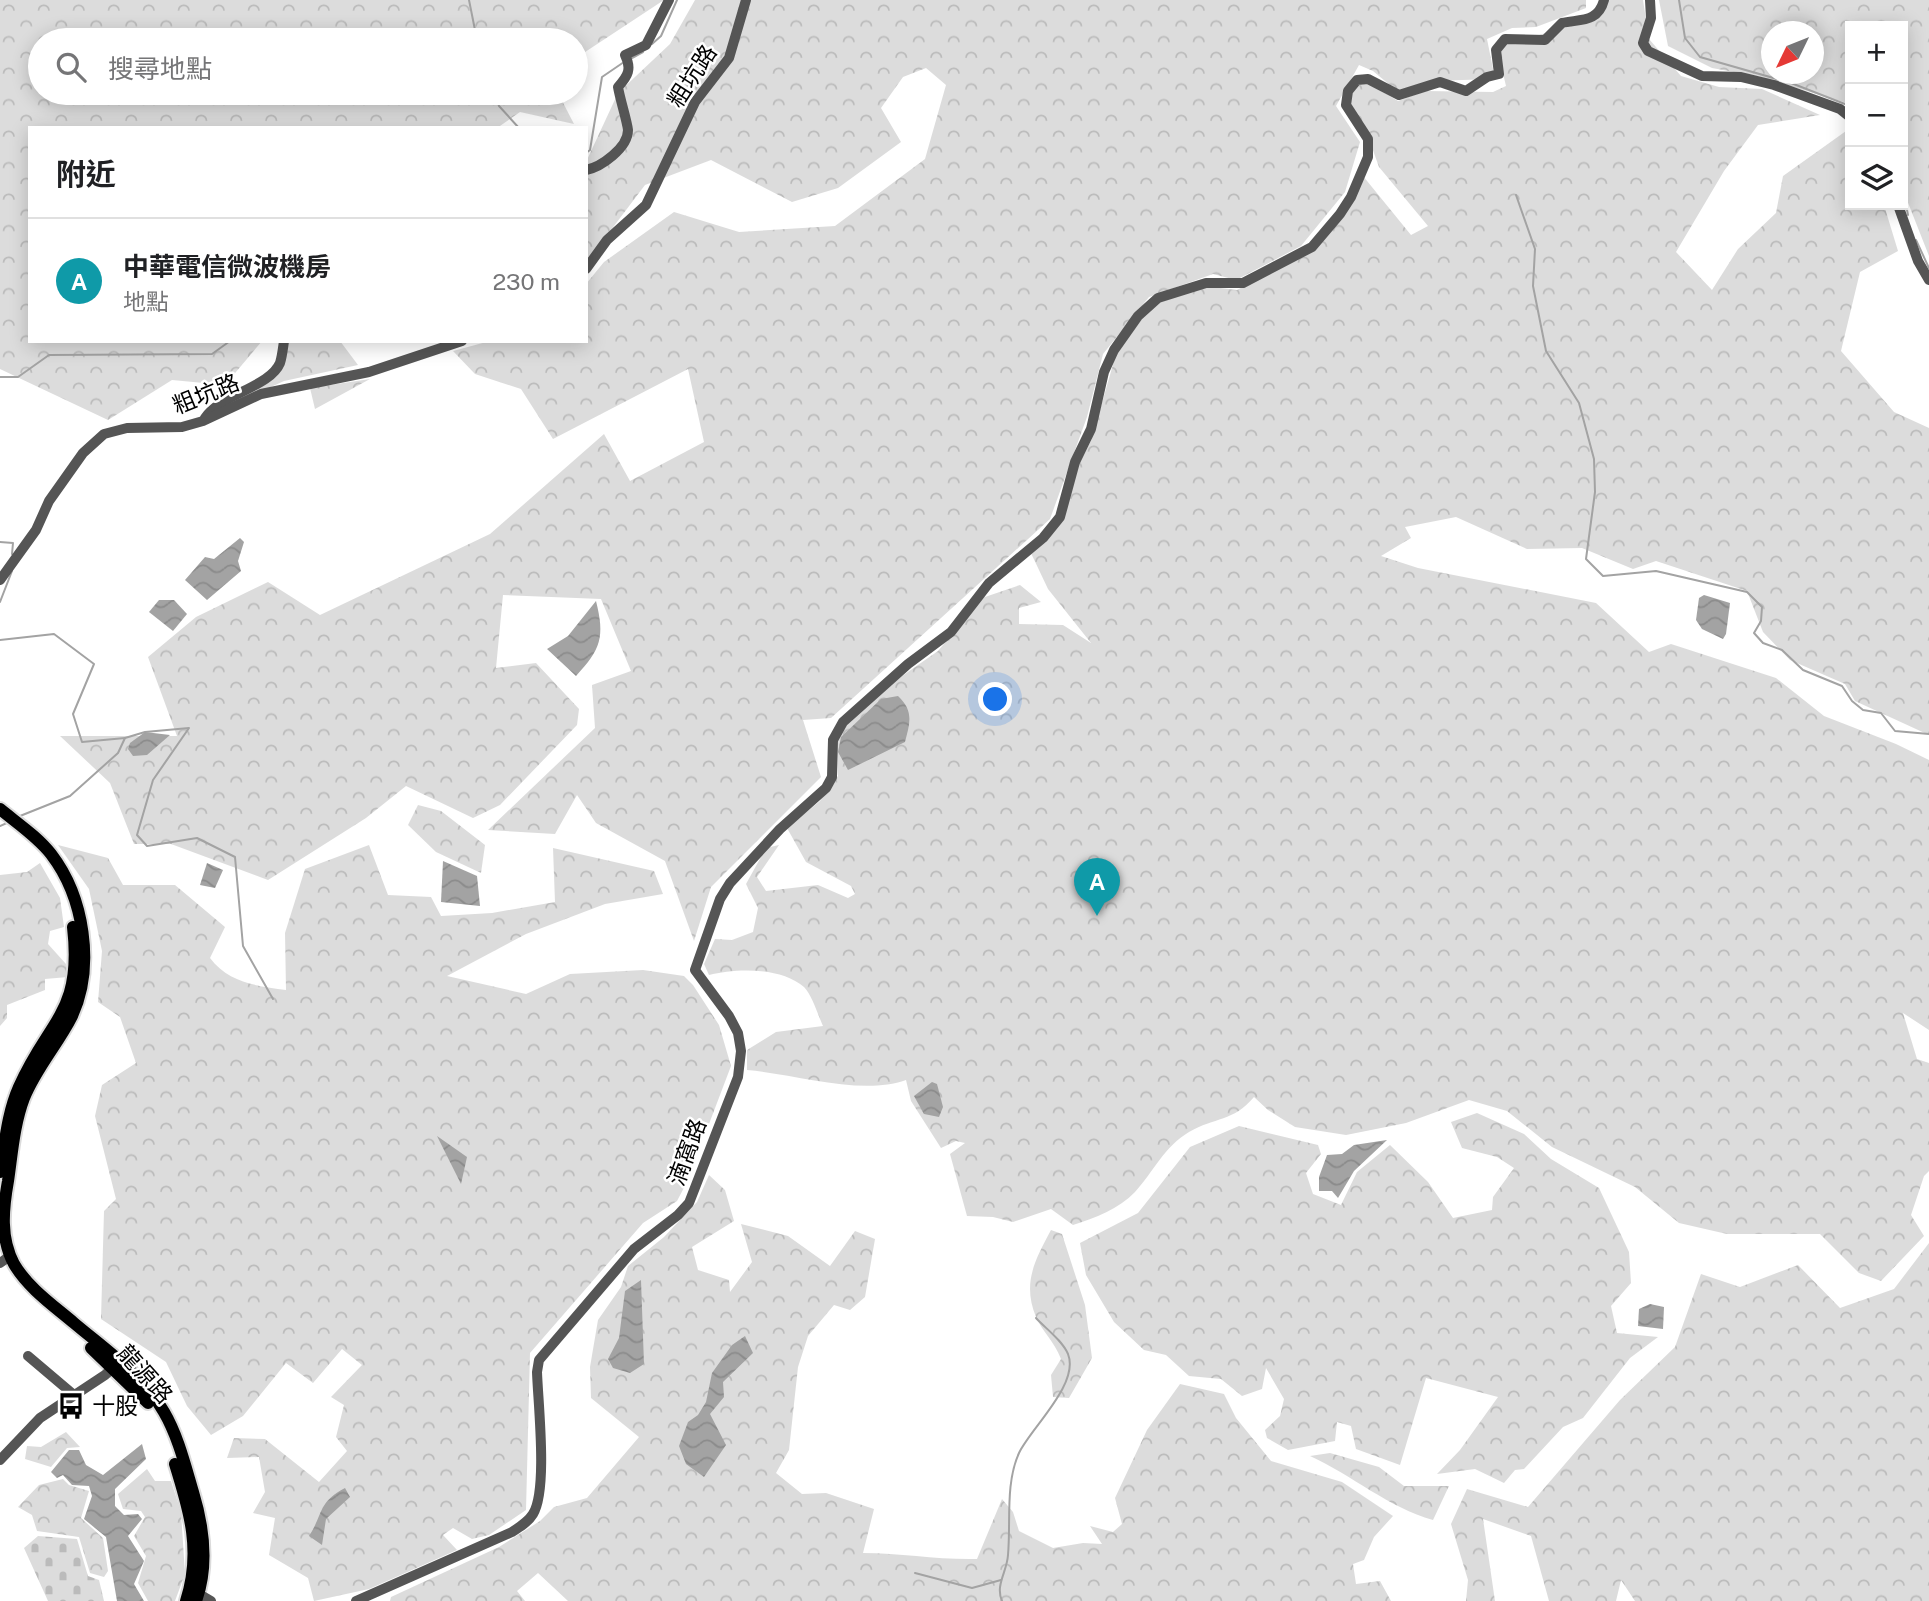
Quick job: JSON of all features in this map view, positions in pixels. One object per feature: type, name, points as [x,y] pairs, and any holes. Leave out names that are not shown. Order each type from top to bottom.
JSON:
[{"type":"main road","points":[[0,1172],[14,1099],[27,1072],[66,1009],[75,965],[73,930],[64,892],[43,857],[6,819]]},
{"type":"main road","points":[[6,819],[50,852],[71,888],[81,928],[83,965],[74,1012],[35,1076],[18,1116],[4,1205],[3,1258],[152,1394],[176,1440],[202,1527],[204,1561],[193,1596]]},
{"type":"street","points":[[588,169],[606,162],[626,137],[628,129],[621,112],[618,87],[627,77],[628,60],[646,45],[669,0]]},
{"type":"street","name":"粗坑路","points":[[588,266],[607,240],[646,205],[695,102],[729,58],[746,0]]},
{"type":"street","name":"湳窩路","points":[[356,1601],[512,1532],[533,1515],[538,1502],[540,1476],[539,1360],[634,1249],[678,1215],[689,1203],[738,1077],[741,1051],[738,1033],[695,970],[720,899],[730,883],[780,829],[827,788],[832,777],[833,740],[836,732],[894,676],[951,632],[989,583],[1043,538],[1060,517],[1075,462],[1091,429],[1104,372],[1121,339],[1146,307],[1158,298],[1206,283],[1243,283],[1312,247],[1351,197],[1368,156],[1368,139],[1346,105],[1348,91],[1357,80],[1368,79],[1399,94],[1440,82],[1459,90],[1470,90],[1487,77],[1499,74],[1496,50],[1505,39],[1545,40],[1562,23],[1581,22],[1594,17],[1604,0]]},
{"type":"street","points":[[1650,0],[1651,18],[1643,43],[1648,51],[1703,76],[1741,77],[1774,85],[1845,113]]},
{"type":"street","points":[[1900,210],[1918,261],[1929,280]]},
{"type":"street","points":[[203,421],[212,407],[267,376],[279,365],[284,343]]},
{"type":"street","name":"粗坑路","points":[[0,580],[11,562],[21,553],[36,530],[49,501],[83,453],[104,434],[127,428],[172,429],[203,421],[261,394],[369,372],[457,343]]},
{"type":"street","points":[[28,1356],[75,1395]]},
{"type":"street","points":[[0,1460],[40,1418],[117,1364]]},
{"type":"street","points":[[193,1596],[211,1601]]},
{"type":"green space","points":[[0,0],[664,0],[588,50],[588,28],[28,28],[28,105],[564,105],[574,124],[520,112],[500,126],[28,126],[28,343],[260,343],[225,385],[172,380],[108,420],[0,369]]},
{"type":"green space","points":[[695,0],[1586,0],[1586,8],[1536,27],[1512,28],[1487,39],[1495,79],[1430,81],[1397,91],[1373,71],[1359,65],[1336,106],[1360,142],[1345,192],[1301,246],[1236,280],[1213,274],[1149,297],[1103,354],[1087,417],[1050,519],[831,718],[803,720],[821,777],[711,887],[694,941],[665,861],[596,823],[577,795],[555,834],[488,830],[595,728],[592,685],[631,671],[601,599],[503,595],[496,668],[536,663],[579,709],[577,725],[500,805],[473,818],[406,786],[366,818],[268,880],[171,844],[134,844],[110,783],[60,736],[177,736],[148,657],[196,617],[268,582],[320,615],[490,534],[604,434],[630,481],[704,442],[688,369],[553,439],[521,389],[475,374],[453,351],[483,343],[588,343],[588,282],[604,262],[674,212],[739,232],[835,226],[925,159],[946,85],[926,68],[903,77],[881,108],[901,142],[838,188],[792,202],[711,160],[645,185],[588,260],[588,158],[618,93],[670,44]]},
{"type":"green space","points":[[1600,0],[1643,0],[1649,39],[1681,76],[1719,87],[1762,89],[1820,115],[1758,125],[1724,171],[1676,252],[1712,290],[1738,249],[1776,213],[1783,176],[1845,132],[1845,210],[1886,210],[1898,251],[1860,272],[1841,351],[1894,412],[1929,428],[1929,735],[1855,701],[1845,684],[1790,660],[1763,632],[1747,591],[1656,561],[1633,569],[1582,548],[1527,549],[1456,517],[1405,527],[1411,538],[1381,556],[1418,568],[1596,603],[1649,652],[1671,644],[1776,678],[1824,716],[1929,760],[1929,1030],[1903,1013],[1917,1059],[1929,1063],[1929,1171],[1924,1176],[1911,1215],[1924,1236],[1881,1281],[1859,1273],[1820,1234],[1727,1234],[1679,1223],[1635,1187],[1552,1147],[1507,1111],[1469,1100],[1406,1123],[1346,1135],[1295,1127],[1268,1110],[1254,1097],[1239,1111],[1198,1127],[1180,1138],[1135,1192],[1122,1203],[1098,1216],[1073,1225],[1051,1209],[1013,1222],[993,1217],[967,1216],[950,1154],[965,1143],[956,1141],[941,1148],[911,1101],[906,1080],[869,1086],[849,1085],[747,1070],[747,1050],[776,1032],[823,1026],[807,991],[794,980],[771,973],[745,970],[709,975],[704,964],[715,939],[732,940],[753,932],[758,908],[746,884],[766,848],[779,845],[757,877],[766,891],[818,885],[848,898],[855,894],[851,886],[806,862],[787,828],[820,801],[838,776],[837,738],[846,725],[895,681],[938,651],[982,598],[1020,585],[1041,602],[1019,608],[1019,624],[1063,625],[1091,643],[1048,589],[1030,551],[1062,521],[1076,469],[1091,441],[1116,354],[1150,308],[1166,298],[1204,286],[1237,290],[1310,251],[1363,176],[1411,235],[1428,226],[1379,167],[1351,105],[1350,92],[1365,81],[1398,101],[1425,91],[1493,92],[1506,86],[1497,48],[1506,40],[1527,39],[1592,21]]},
{"type":"green space","points":[[1659,0],[1929,0],[1929,256],[1908,203],[1908,21],[1845,21],[1845,102],[1784,84],[1824,84],[1824,21],[1761,21],[1761,77],[1712,68],[1668,46]]},
{"type":"green space","points":[[287,343],[342,343],[358,365],[284,381],[223,409],[266,380]]},
{"type":"green space","points":[[370,379],[315,409],[310,388]]},
{"type":"green space","points":[[418,805],[441,811],[485,845],[481,873],[436,852],[408,825]]},
{"type":"green space","points":[[58,845],[108,858],[123,885],[175,885],[225,927],[210,958],[218,966],[244,982],[286,990],[285,933],[305,869],[369,845],[388,895],[431,897],[441,916],[492,913],[555,902],[553,848],[654,871],[663,894],[605,904],[526,934],[447,976],[526,994],[570,974],[643,970],[684,976],[719,1025],[731,1066],[709,1124],[678,1173],[687,1182],[677,1201],[643,1223],[530,1353],[526,1510],[489,1535],[472,1539],[453,1528],[443,1535],[457,1550],[369,1589],[314,1601],[308,1578],[269,1555],[275,1518],[253,1513],[265,1492],[259,1457],[227,1458],[234,1438],[265,1439],[319,1482],[347,1451],[336,1437],[344,1405],[331,1397],[362,1365],[342,1349],[313,1383],[286,1363],[243,1416],[211,1435],[187,1406],[166,1362],[101,1319],[104,1211],[116,1199],[95,1116],[102,1085],[136,1063],[120,1017],[98,1002],[102,951],[89,889]]},
{"type":"green space","points":[[40,863],[60,898],[64,927],[50,931],[48,944],[66,964],[68,977],[45,979],[45,990],[7,1005],[7,1018],[0,1026],[0,875],[27,872]]},
{"type":"green space","points":[[1477,1113],[1524,1134],[1551,1159],[1599,1188],[1629,1252],[1631,1283],[1611,1306],[1617,1333],[1658,1337],[1630,1358],[1583,1418],[1563,1427],[1524,1469],[1515,1470],[1504,1483],[1475,1469],[1437,1474],[1460,1450],[1498,1397],[1426,1378],[1400,1465],[1356,1449],[1351,1426],[1337,1422],[1335,1441],[1288,1450],[1267,1438],[1265,1430],[1280,1416],[1284,1399],[1266,1368],[1262,1389],[1242,1396],[1221,1379],[1189,1376],[1166,1355],[1144,1350],[1114,1322],[1086,1275],[1080,1243],[1138,1213],[1190,1147],[1239,1126],[1318,1145],[1321,1154],[1306,1173],[1313,1194],[1341,1205],[1357,1172],[1390,1145],[1428,1182],[1453,1218],[1492,1210],[1493,1197],[1514,1168],[1497,1157],[1462,1148],[1451,1122]]},
{"type":"green space","points":[[709,1175],[725,1190],[734,1221],[692,1247],[698,1270],[729,1280],[730,1292],[752,1262],[741,1224],[788,1236],[830,1266],[855,1231],[875,1239],[865,1297],[850,1310],[834,1305],[808,1336],[798,1367],[789,1450],[776,1473],[802,1494],[826,1493],[874,1509],[863,1553],[977,1559],[1002,1499],[1013,1512],[1019,1531],[1053,1548],[1083,1543],[1102,1544],[1090,1526],[1113,1532],[1122,1524],[1115,1498],[1147,1430],[1180,1384],[1224,1394],[1236,1418],[1271,1461],[1342,1482],[1393,1516],[1374,1537],[1364,1560],[1353,1564],[1356,1584],[1380,1581],[1391,1601],[568,1601],[538,1573],[517,1591],[525,1601],[390,1601],[391,1597],[499,1547],[540,1521],[554,1507],[587,1498],[639,1437],[591,1398],[590,1367],[598,1320],[621,1287],[628,1266],[664,1237],[697,1202]]},
{"type":"green space","points":[[1051,1230],[1062,1234],[1085,1305],[1092,1358],[1069,1398],[1053,1397],[1051,1375],[1061,1359],[1036,1317],[1030,1293],[1032,1272]]},
{"type":"green space","points":[[1929,1243],[1929,1601],[1635,1601],[1621,1580],[1616,1601],[1549,1601],[1531,1536],[1483,1519],[1495,1601],[1466,1601],[1468,1580],[1451,1524],[1467,1489],[1528,1507],[1620,1400],[1675,1347],[1701,1274],[1740,1287],[1798,1265],[1840,1308],[1894,1289]]},
{"type":"green space","points":[[66,1432],[80,1447],[67,1448],[51,1467],[25,1459],[27,1446],[41,1447]]},
{"type":"green space","points":[[1330,1453],[1379,1467],[1404,1486],[1449,1486],[1433,1520],[1401,1508],[1310,1456]]},
{"type":"green space","points":[[147,1469],[155,1481],[171,1481],[181,1512],[185,1574],[175,1601],[148,1601],[138,1583],[146,1556],[134,1536],[145,1517],[141,1511],[123,1509],[118,1494]]},
{"type":"green space","points":[[63,1479],[69,1485],[89,1491],[81,1518],[103,1538],[108,1571],[104,1577],[90,1573],[79,1537],[37,1531],[32,1515],[18,1507],[39,1485]]},
{"type":"green space","points":[[38,1536],[77,1539],[88,1576],[99,1580],[104,1601],[48,1601],[24,1548]]},
{"type":"water","points":[[240,538],[244,542],[238,561],[241,571],[207,600],[185,580],[205,557],[214,559]]},
{"type":"water","points":[[1704,595],[1730,603],[1723,639],[1702,629],[1696,620],[1699,598]]},
{"type":"water","points":[[159,600],[174,600],[187,614],[173,631],[149,612]]},
{"type":"water","points":[[596,601],[600,624],[599,642],[591,658],[576,676],[547,649],[568,636]]},
{"type":"water","points":[[898,696],[909,712],[905,742],[848,770],[838,752],[841,737],[881,699]]},
{"type":"water","points":[[145,732],[170,735],[147,755],[133,756],[128,749],[130,743]]},
{"type":"water","points":[[443,861],[477,876],[480,906],[441,902]]},
{"type":"water","points":[[207,863],[223,870],[215,888],[200,885]]},
{"type":"water","points":[[932,1082],[937,1084],[943,1107],[939,1117],[924,1114],[914,1096]]},
{"type":"water","points":[[437,1136],[467,1157],[461,1184]]},
{"type":"water","points":[[1387,1140],[1354,1171],[1338,1198],[1332,1191],[1319,1191],[1319,1177],[1327,1155],[1342,1154],[1354,1145]]},
{"type":"water","points":[[641,1280],[644,1364],[630,1373],[613,1368],[608,1359],[619,1338],[625,1291]]},
{"type":"water","points":[[1650,1304],[1664,1307],[1663,1329],[1638,1326],[1639,1309]]},
{"type":"water","points":[[745,1336],[753,1353],[723,1382],[724,1397],[710,1414],[726,1445],[704,1477],[686,1464],[679,1446],[688,1422],[698,1415],[706,1402],[712,1373],[732,1345]]},
{"type":"water","points":[[142,1444],[146,1459],[115,1489],[115,1506],[124,1515],[138,1514],[142,1519],[128,1536],[144,1561],[134,1584],[144,1601],[117,1601],[106,1537],[84,1519],[92,1496],[89,1486],[72,1485],[63,1475],[57,1478],[51,1472],[69,1450],[79,1450],[86,1465],[103,1475]]},
{"type":"water","points":[[345,1488],[350,1497],[326,1519],[322,1545],[309,1536],[325,1504]]},
{"type":"waterway","points":[[469,0],[475,28]]},
{"type":"waterway","points":[[652,44],[661,36],[677,0]]},
{"type":"waterway","points":[[1679,0],[1685,38],[1700,57],[1791,83],[1845,104]]},
{"type":"waterway","points":[[632,58],[643,52]]},
{"type":"waterway","points":[[588,152],[602,77],[624,62]]},
{"type":"waterway","points":[[499,105],[517,126]]},
{"type":"waterway","points":[[1516,195],[1535,249],[1533,286],[1546,351],[1579,403],[1594,459],[1595,492],[1586,559],[1603,576],[1656,571],[1747,592],[1762,607],[1761,621],[1754,633],[1763,643],[1782,650],[1803,670],[1842,686],[1852,701],[1863,710],[1881,713],[1895,731],[1929,734]]},
{"type":"waterway","points":[[1907,210],[1908,215]]},
{"type":"waterway","points":[[1916,240],[1929,268]]},
{"type":"waterway","points":[[0,377],[18,377],[49,355],[212,354],[227,343]]},
{"type":"waterway","points":[[0,542],[13,543],[12,554]]},
{"type":"waterway","points":[[0,602],[12,571]]},
{"type":"waterway","points":[[0,640],[54,634],[94,664],[73,714],[82,742],[125,738],[118,753],[70,796],[20,816]]},
{"type":"waterway","points":[[125,738],[145,732],[189,728],[153,780],[137,835],[147,846],[197,838],[235,857],[243,946],[273,999]]},
{"type":"waterway","points":[[0,826],[9,822]]},
{"type":"waterway","points":[[1002,1601],[1000,1589],[1008,1555],[1010,1490],[1015,1465],[1025,1443],[1061,1392],[1070,1366],[1068,1354],[1058,1339],[1036,1318]]},
{"type":"waterway","points":[[915,1573],[972,1588],[1001,1580]]},
{"type":"place","name":"中華電信微波機房","points":[[1097,916]]},
{"type":"place","name":"十股","points":[[71,1406]]}]
